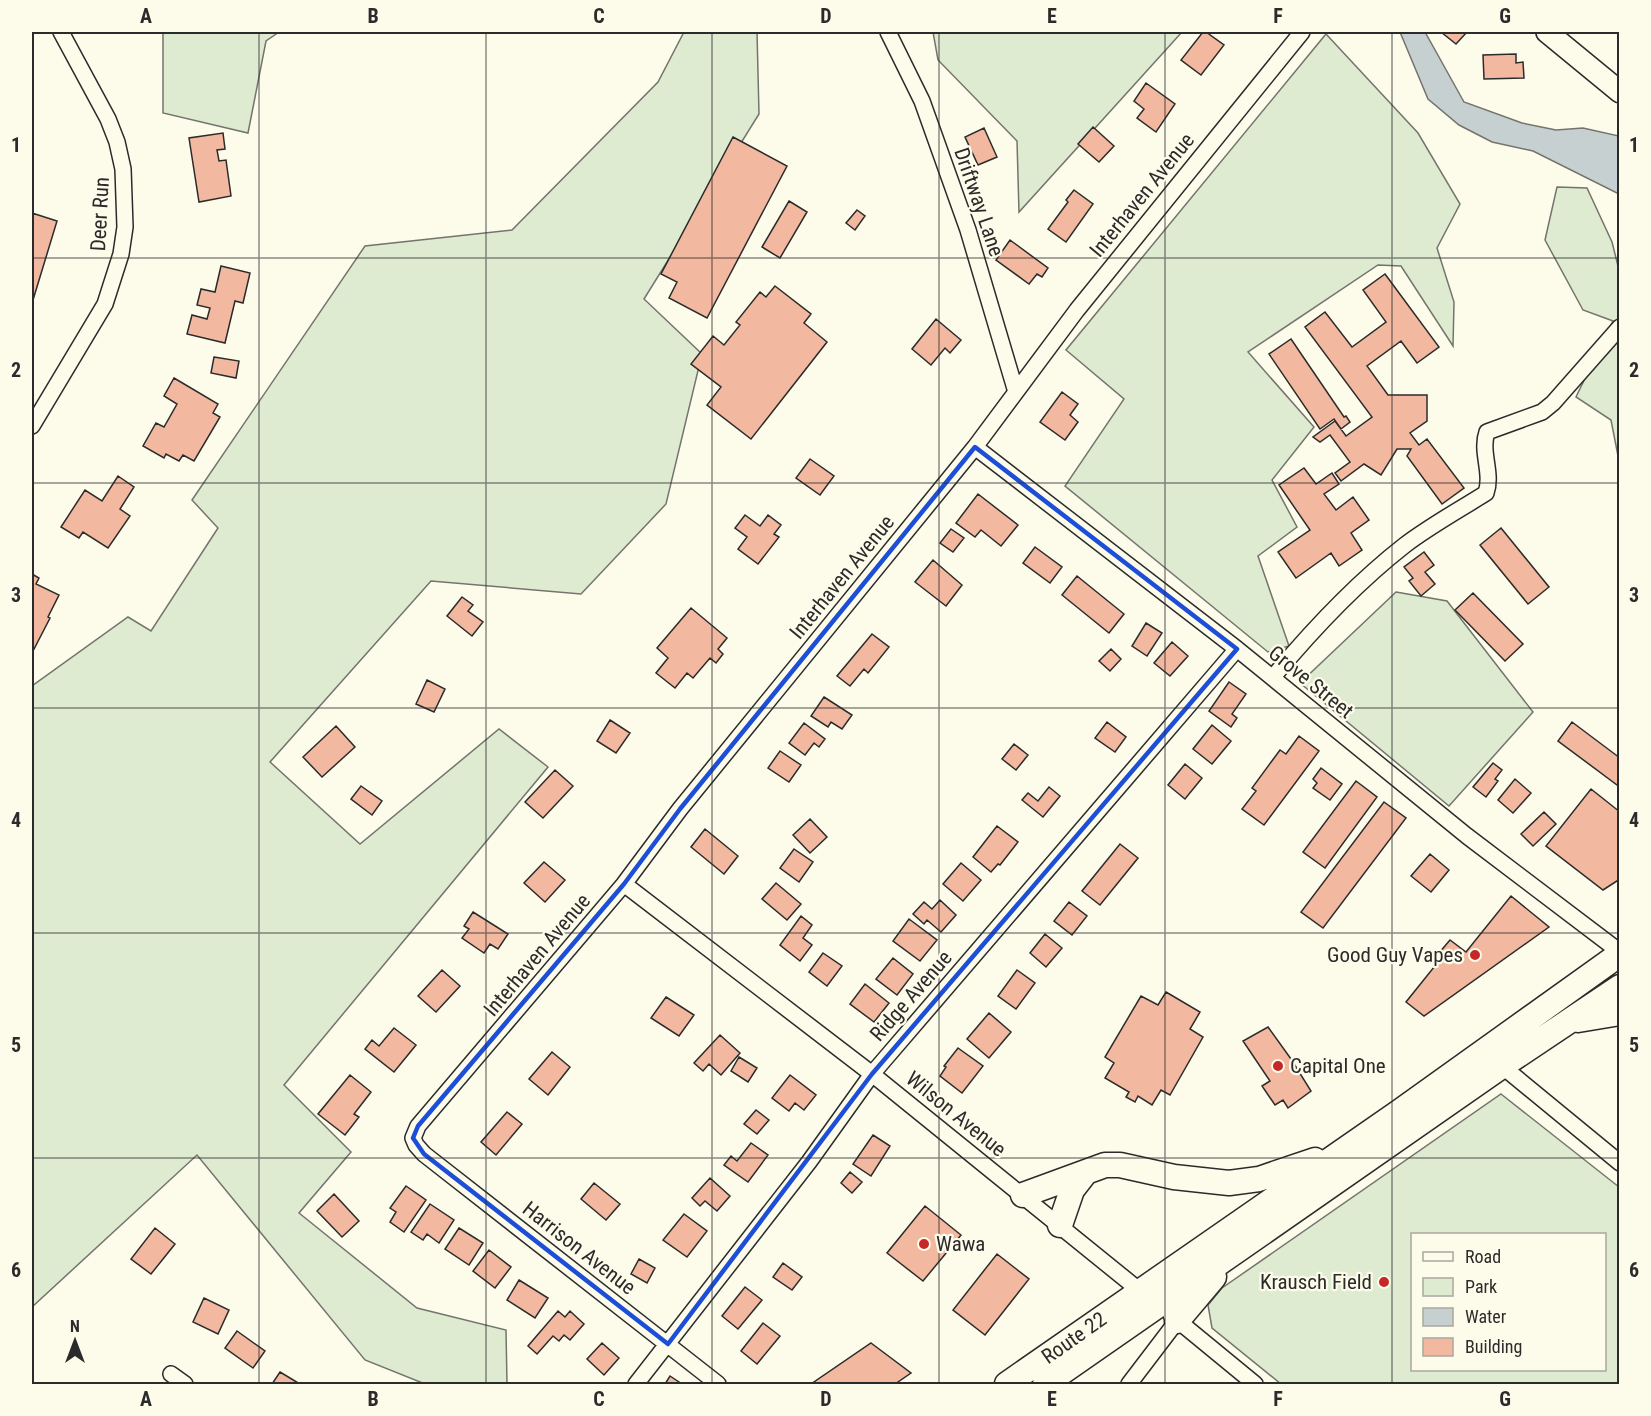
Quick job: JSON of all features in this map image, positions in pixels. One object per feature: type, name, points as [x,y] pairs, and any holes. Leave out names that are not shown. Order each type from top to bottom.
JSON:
[{"type":"highway","points":[[1045,1384],[1150,1298],[1375,1129],[1620,953]]},
{"type":"highway","points":[[1150,1298],[1234,1252],[1620,987]]},
{"type":"highway","points":[[1566,1022],[1620,1013]]},
{"type":"highway","points":[[1023,1195],[1105,1165],[1120,1165],[1210,1182],[1229,1183],[1259,1179],[1327,1155],[1375,1129]]},
{"type":"highway","points":[[1060,1225],[1071,1190],[1086,1172]]},
{"type":"highway","points":[[1177,1321],[1234,1252]]},
{"type":"highway","name":"Route 22","points":[[1007,1384],[1150,1298]]},
{"type":"main road","points":[[1547,32],[1620,92]]},
{"type":"street","name":"Deer Run","points":[[32,426],[105,304],[121,254],[125,227],[123,169],[117,142],[108,119],[61,32]]},
{"type":"street","name":"Driftway Lane","points":[[888,32],[922,101],[960,208],[1016,392]]},
{"type":"street","name":"Interhaven Avenue","points":[[416,1145],[413,1138],[418,1126],[624,884],[680,809],[975,447],[1077,310],[1302,32]]},
{"type":"street","points":[[1273,677],[1316,626],[1357,586],[1406,544],[1486,493],[1489,483],[1485,443],[1487,432],[1542,412],[1553,403],[1620,327]]},
{"type":"street","name":"Grove Street","points":[[975,447],[1273,677],[1467,836],[1620,953]]},
{"type":"street","name":"Ridge Avenue","points":[[636,1384],[809,1162],[872,1074],[1237,649]]},
{"type":"street","name":"Wilson Avenue","points":[[624,884],[872,1074],[1255,1384]]},
{"type":"street","points":[[1502,1066],[1620,1163]]},
{"type":"street","name":"Harrison Avenue","points":[[416,1145],[424,1154],[718,1384]]},
{"type":"street","points":[[1129,1384],[1177,1321]]},
{"type":"street","points":[[171,1374],[184,1384]]},
{"type":"highlighted area","points":[[975,447],[1237,649],[872,1074],[668,1344],[424,1154],[413,1138],[418,1126],[624,884],[680,809]]},
{"type":"green space","points":[[163,32],[279,32],[266,41],[248,133],[163,113]]},
{"type":"green space","points":[[684,32],[757,32],[759,114],[644,299],[702,354],[666,504],[581,594],[431,581],[270,762],[360,844],[499,729],[548,767],[284,1085],[351,1152],[299,1213],[417,1308],[506,1330],[507,1384],[425,1384],[365,1360],[197,1155],[32,1307],[32,686],[128,617],[151,631],[218,528],[192,500],[365,246],[512,230],[658,82]]},
{"type":"green space","points":[[933,32],[1182,32],[1019,212],[1017,141],[938,60]]},
{"type":"green space","points":[[1326,34],[1418,133],[1460,204],[1437,248],[1454,302],[1453,346],[1401,266],[1378,265],[1248,352],[1314,427],[1272,480],[1297,527],[1258,556],[1289,646],[1268,652],[1065,486],[1124,399],[1066,350]]},
{"type":"green space","points":[[1557,187],[1587,188],[1612,242],[1619,270],[1619,461],[1611,420],[1576,397],[1613,321],[1583,310],[1545,240]]},
{"type":"green space","points":[[1396,592],[1447,601],[1533,712],[1449,806],[1300,683]]},
{"type":"green space","points":[[1501,1094],[1619,1187],[1619,1384],[1281,1384],[1212,1328],[1208,1305],[1222,1288]]},
{"type":"water","points":[[1400,32],[1425,32],[1464,102],[1522,123],[1556,130],[1583,128],[1619,136],[1619,194],[1533,151],[1492,142],[1459,125],[1428,99]]},
{"type":"building","points":[[1203,32],[1224,45],[1201,75],[1181,60]]},
{"type":"building","points":[[1441,32],[1467,32],[1456,44]]},
{"type":"building","points":[[1516,54],[1516,63],[1523,62],[1524,78],[1484,79],[1483,55]]},
{"type":"building","points":[[1146,83],[1175,104],[1156,132],[1137,118],[1144,109],[1134,101]]},
{"type":"building","points":[[1093,127],[1114,146],[1099,162],[1078,144]]},
{"type":"building","points":[[984,128],[997,157],[978,165],[965,137]]},
{"type":"building","points":[[223,133],[225,149],[217,150],[219,161],[226,160],[231,196],[199,202],[189,138]]},
{"type":"building","points":[[733,137],[787,166],[707,318],[669,298],[677,282],[661,274]]},
{"type":"building","points":[[1074,190],[1093,204],[1066,242],[1048,229]]},
{"type":"building","points":[[789,201],[807,212],[780,258],[762,247]]},
{"type":"building","points":[[857,210],[865,216],[855,230],[846,223]]},
{"type":"building","points":[[32,213],[57,221],[33,300],[32,300]]},
{"type":"building","points":[[1010,240],[1048,268],[1042,277],[1037,274],[1029,284],[996,260]]},
{"type":"building","points":[[221,266],[250,273],[243,303],[235,301],[225,343],[187,334],[192,315],[207,319],[210,308],[197,305],[201,289],[215,292]]},
{"type":"building","points":[[1385,274],[1439,347],[1417,363],[1401,341],[1367,366],[1388,395],[1427,395],[1427,421],[1410,433],[1419,445],[1427,439],[1464,488],[1442,504],[1407,456],[1411,449],[1397,449],[1381,475],[1364,464],[1341,481],[1335,473],[1350,462],[1330,435],[1320,442],[1313,437],[1335,421],[1346,436],[1372,417],[1305,327],[1325,312],[1352,347],[1386,322],[1363,290]]},
{"type":"building","points":[[775,286],[811,314],[804,323],[827,342],[751,439],[707,405],[721,387],[691,364],[713,336],[724,345],[740,325],[736,322],[760,292],[766,297]]},
{"type":"building","points":[[936,319],[961,340],[950,353],[945,348],[931,365],[912,349]]},
{"type":"building","points":[[1291,339],[1344,417],[1346,416],[1350,422],[1341,429],[1334,419],[1320,429],[1269,354]]},
{"type":"building","points":[[214,357],[239,361],[236,378],[211,373]]},
{"type":"building","points":[[174,378],[218,404],[213,413],[220,417],[194,461],[183,455],[179,461],[166,454],[164,458],[143,446],[156,423],[164,427],[177,404],[164,396]]},
{"type":"building","points":[[1062,392],[1078,404],[1070,415],[1078,422],[1065,440],[1040,422]]},
{"type":"building","points":[[810,459],[834,476],[820,495],[796,478]]},
{"type":"building","points":[[1304,468],[1316,484],[1332,473],[1339,484],[1324,494],[1336,510],[1353,497],[1369,520],[1351,533],[1362,550],[1339,566],[1331,553],[1296,578],[1278,552],[1310,530],[1279,485]]},
{"type":"building","points":[[118,476],[134,487],[120,509],[130,516],[108,548],[83,532],[79,538],[61,527],[85,490],[102,501]]},
{"type":"building","points":[[978,494],[1018,525],[1001,546],[981,530],[975,537],[956,523]]},
{"type":"building","points":[[745,515],[760,526],[768,515],[781,525],[774,534],[779,537],[758,564],[738,549],[747,537],[735,528]]},
{"type":"building","points":[[1501,528],[1549,587],[1528,604],[1480,545]]},
{"type":"building","points":[[951,529],[964,538],[953,552],[940,543]]},
{"type":"building","points":[[1035,547],[1062,567],[1050,583],[1023,563]]},
{"type":"building","points":[[1424,552],[1434,565],[1425,572],[1435,584],[1421,596],[1409,581],[1413,578],[1404,567]]},
{"type":"building","points":[[933,560],[962,585],[946,606],[915,582]]},
{"type":"building","points":[[32,574],[39,578],[36,584],[59,595],[33,651],[32,650]]},
{"type":"building","points":[[1077,576],[1124,614],[1109,633],[1062,595]]},
{"type":"building","points":[[1473,593],[1523,644],[1505,661],[1455,610]]},
{"type":"building","points":[[462,597],[473,605],[468,611],[483,622],[472,636],[447,616]]},
{"type":"building","points":[[691,608],[727,638],[718,649],[723,654],[716,663],[710,658],[693,678],[687,673],[675,688],[656,673],[668,658],[657,648]]},
{"type":"building","points":[[1146,623],[1162,633],[1147,656],[1132,646]]},
{"type":"building","points":[[872,634],[889,647],[868,673],[864,669],[850,686],[837,676]]},
{"type":"building","points":[[1172,642],[1188,656],[1170,676],[1154,663]]},
{"type":"building","points":[[1111,649],[1121,659],[1110,671],[1099,661]]},
{"type":"building","points":[[427,680],[445,689],[434,712],[416,704]]},
{"type":"building","points":[[1229,682],[1246,694],[1232,714],[1237,718],[1231,727],[1209,711]]},
{"type":"building","points":[[824,697],[852,715],[842,729],[831,722],[828,727],[811,716]]},
{"type":"building","points":[[610,720],[630,733],[616,753],[597,741]]},
{"type":"building","points":[[1107,722],[1126,737],[1115,752],[1095,738]]},
{"type":"building","points":[[1572,722],[1620,758],[1620,781],[1617,785],[1558,741]]},
{"type":"building","points":[[804,723],[825,739],[819,747],[814,743],[805,755],[789,743]]},
{"type":"building","points":[[1212,725],[1231,741],[1212,764],[1193,749]]},
{"type":"building","points":[[336,726],[355,747],[322,777],[303,757]]},
{"type":"building","points":[[1299,736],[1319,751],[1264,825],[1242,809],[1256,791],[1252,788],[1280,750],[1286,754]]},
{"type":"building","points":[[1014,744],[1028,755],[1016,770],[1002,759]]},
{"type":"building","points":[[780,751],[801,765],[789,782],[768,768]]},
{"type":"building","points":[[1493,763],[1502,770],[1495,779],[1498,781],[1486,797],[1473,787]]},
{"type":"building","points":[[1185,764],[1202,778],[1185,799],[1168,785]]},
{"type":"building","points":[[1321,768],[1342,784],[1330,800],[1313,788],[1317,783],[1313,779]]},
{"type":"building","points":[[555,770],[573,786],[543,818],[525,802]]},
{"type":"building","points":[[1515,779],[1531,793],[1513,813],[1498,800]]},
{"type":"building","points":[[1356,781],[1377,797],[1325,868],[1303,852]]},
{"type":"building","points":[[361,786],[382,801],[372,815],[351,799]]},
{"type":"building","points":[[1049,787],[1060,796],[1043,817],[1022,800],[1028,793],[1038,801]]},
{"type":"building","points":[[1591,789],[1620,812],[1620,879],[1603,890],[1546,846]]},
{"type":"building","points":[[1384,802],[1406,818],[1323,928],[1301,912]]},
{"type":"building","points":[[1544,812],[1556,824],[1533,846],[1521,834]]},
{"type":"building","points":[[810,819],[827,837],[810,853],[793,835]]},
{"type":"building","points":[[997,826],[1018,842],[1000,865],[998,864],[991,872],[973,857]]},
{"type":"building","points":[[705,829],[738,856],[724,874],[691,847]]},
{"type":"building","points":[[1120,844],[1138,858],[1100,905],[1082,891]]},
{"type":"building","points":[[794,849],[813,862],[799,882],[780,868]]},
{"type":"building","points":[[1430,854],[1449,870],[1431,892],[1411,876]]},
{"type":"building","points":[[544,862],[565,880],[545,902],[524,883]]},
{"type":"building","points":[[961,863],[981,880],[963,901],[943,884]]},
{"type":"building","points":[[776,883],[801,904],[787,920],[762,899]]},
{"type":"building","name":"Good Guy Vapes","points":[[1511,896],[1549,927],[1424,1016],[1406,1002],[1443,956],[1439,953],[1450,940],[1466,952]]},
{"type":"building","points":[[940,900],[956,915],[941,932],[927,920],[924,924],[913,914],[924,902],[932,909]]},
{"type":"building","points":[[1069,902],[1087,916],[1072,935],[1054,921]]},
{"type":"building","points":[[473,912],[508,934],[498,949],[490,944],[484,953],[462,938],[469,929],[464,926]]},
{"type":"building","points":[[801,916],[812,925],[803,938],[812,945],[800,961],[780,945]]},
{"type":"building","points":[[909,919],[937,940],[920,961],[893,941]]},
{"type":"building","points":[[1045,934],[1062,948],[1046,967],[1030,953]]},
{"type":"building","points":[[823,953],[842,966],[827,986],[809,972]]},
{"type":"building","points":[[893,958],[913,974],[897,995],[876,979]]},
{"type":"building","points":[[442,970],[460,986],[436,1012],[418,996]]},
{"type":"building","points":[[1017,970],[1035,983],[1016,1009],[998,996]]},
{"type":"building","points":[[865,984],[889,1003],[874,1022],[850,1004]]},
{"type":"building","points":[[1166,992],[1200,1012],[1190,1029],[1203,1037],[1170,1095],[1161,1090],[1152,1105],[1138,1096],[1135,1102],[1126,1097],[1129,1092],[1105,1078],[1114,1063],[1105,1057],[1141,996],[1158,1005]]},
{"type":"building","points":[[666,997],[694,1015],[679,1036],[651,1018]]},
{"type":"building","points":[[989,1013],[1011,1032],[989,1058],[967,1039]]},
{"type":"building","name":"Capital One","points":[[1268,1027],[1311,1091],[1288,1108],[1283,1100],[1275,1105],[1262,1086],[1270,1081],[1243,1041]]},
{"type":"building","points":[[394,1028],[416,1045],[394,1072],[365,1049],[372,1040],[379,1046]]},
{"type":"building","points":[[720,1035],[740,1053],[721,1075],[709,1064],[703,1071],[694,1063]]},
{"type":"building","points":[[958,1048],[983,1066],[962,1093],[940,1076],[946,1067],[944,1066]]},
{"type":"building","points":[[552,1052],[570,1067],[548,1095],[529,1079]]},
{"type":"building","points":[[739,1057],[757,1068],[748,1082],[731,1071]]},
{"type":"building","points":[[350,1075],[371,1092],[354,1114],[359,1117],[345,1135],[318,1114]]},
{"type":"building","points":[[790,1075],[816,1095],[804,1110],[795,1103],[789,1111],[772,1098]]},
{"type":"building","points":[[756,1110],[769,1120],[757,1134],[744,1124]]},
{"type":"building","points":[[507,1112],[522,1124],[496,1155],[481,1142]]},
{"type":"building","points":[[873,1135],[890,1146],[871,1176],[853,1164]]},
{"type":"building","points":[[751,1143],[768,1155],[748,1182],[724,1165],[731,1156],[737,1161]]},
{"type":"building","points":[[850,1172],[862,1182],[852,1193],[841,1183]]},
{"type":"building","points":[[710,1178],[730,1196],[717,1211],[705,1201],[700,1206],[692,1198]]},
{"type":"building","points":[[594,1183],[620,1204],[606,1220],[581,1199]]},
{"type":"building","points":[[406,1186],[426,1200],[404,1232],[390,1222],[396,1212],[390,1208]]},
{"type":"building","points":[[334,1194],[359,1221],[342,1237],[317,1211]]},
{"type":"building","points":[[430,1204],[454,1220],[439,1243],[427,1234],[423,1240],[411,1232]]},
{"type":"building","name":"Wawa","points":[[925,1206],[961,1235],[923,1281],[887,1253]]},
{"type":"building","points":[[684,1214],[707,1231],[687,1257],[663,1240]]},
{"type":"building","points":[[155,1228],[175,1244],[151,1274],[131,1259]]},
{"type":"building","points":[[459,1228],[483,1243],[469,1265],[445,1249]]},
{"type":"building","points":[[489,1250],[511,1267],[495,1288],[473,1271]]},
{"type":"building","points":[[997,1254],[1029,1279],[985,1335],[953,1310]]},
{"type":"building","points":[[639,1259],[655,1268],[647,1283],[631,1274]]},
{"type":"building","points":[[783,1263],[802,1277],[792,1290],[773,1277]]},
{"type":"building","points":[[519,1280],[548,1298],[535,1318],[507,1300]]},
{"type":"building","points":[[745,1287],[762,1300],[738,1329],[722,1316]]},
{"type":"building","points":[[204,1298],[229,1310],[218,1334],[193,1322]]},
{"type":"building","points":[[558,1311],[565,1317],[570,1311],[584,1324],[570,1340],[564,1335],[559,1341],[553,1336],[537,1354],[528,1346]]},
{"type":"building","points":[[763,1323],[780,1336],[757,1364],[741,1351]]},
{"type":"building","points":[[237,1331],[265,1351],[253,1368],[225,1348]]},
{"type":"building","points":[[602,1343],[619,1358],[604,1375],[587,1359]]},
{"type":"building","points":[[871,1343],[911,1373],[895,1384],[811,1384]]},
{"type":"building","points":[[280,1372],[300,1384],[272,1384]]},
{"type":"building","points":[[670,1376],[682,1384],[665,1384]]},
{"type":"place","name":"Good Guy Vapes","points":[[1475,955]]},
{"type":"place","name":"Capital One","points":[[1278,1066]]},
{"type":"place","name":"Wawa","points":[[924,1244]]},
{"type":"place","name":"Krausch Field","points":[[1384,1282]]}]
